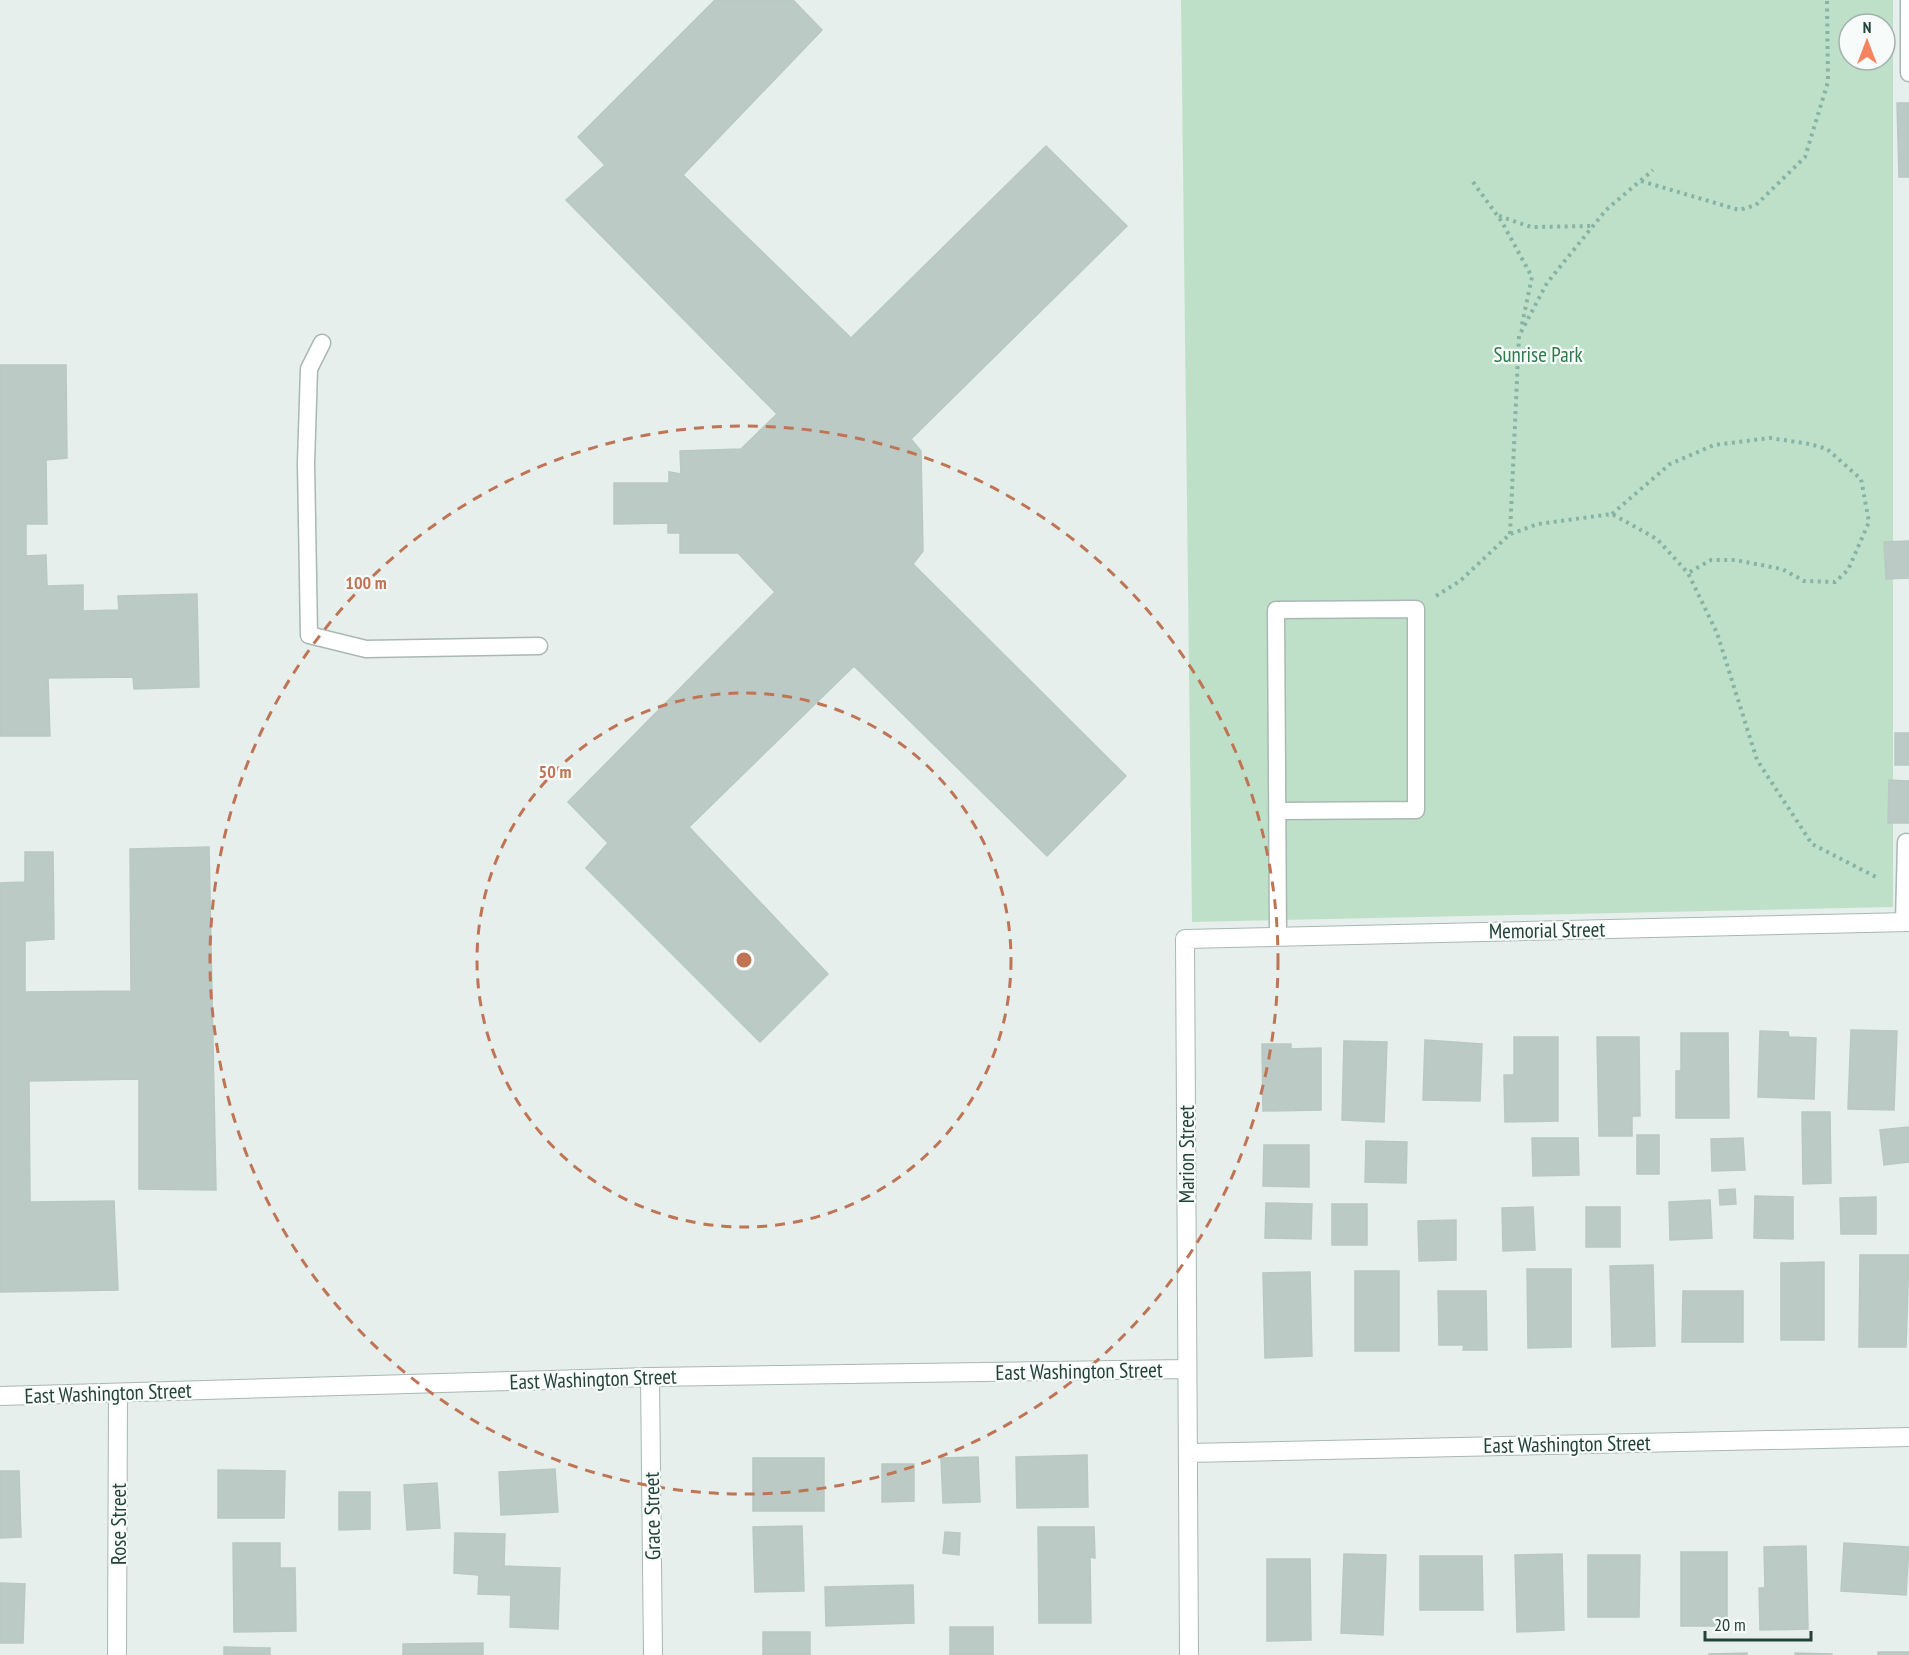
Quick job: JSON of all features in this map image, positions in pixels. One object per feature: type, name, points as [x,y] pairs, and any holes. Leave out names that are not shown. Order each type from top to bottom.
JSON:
[{"type":"street","name":"Memorial Street","points":[[1185,939],[1907,922]]},
{"type":"street","name":"Marion Street","points":[[1185,939],[1188,1453]]},
{"type":"street","name":"East Washington Street","points":[[0,1396],[650,1377],[1187,1370]]},
{"type":"street","name":"Grace Street","points":[[650,1377],[653,1655]]},
{"type":"street","name":"Rose Street","points":[[117,1655],[118,1393]]},
{"type":"street","name":"East Washington Street","points":[[1188,1453],[1909,1437]]},
{"type":"street","points":[[1188,1453],[1189,1655]]},
{"type":"lane","points":[[1909,0],[1909,73]]},
{"type":"lane","points":[[322,343],[309,369],[306,463],[309,634],[366,649],[539,646]]},
{"type":"lane","points":[[1277,811],[1416,810],[1416,609],[1276,610],[1277,811],[1278,936]]},
{"type":"lane","points":[[1906,842],[1907,922]]},
{"type":"path","points":[[1640,181],[1738,210],[1756,205],[1805,157],[1828,82],[1827,0]]},
{"type":"path","points":[[1519,336],[1547,283],[1593,226],[1606,210],[1653,170]]},
{"type":"path","points":[[1473,182],[1498,216],[1532,277],[1519,336],[1510,534]]},
{"type":"path","points":[[1498,216],[1531,227],[1593,226]]},
{"type":"path","points":[[1416,609],[1460,580],[1510,534],[1538,524],[1612,513],[1670,464],[1714,445],[1747,440],[1793,440],[1827,449],[1861,478],[1869,522],[1848,570],[1835,582],[1804,580],[1782,569],[1736,560],[1711,560],[1689,573]]},
{"type":"path","points":[[1612,513],[1657,539],[1689,573],[1717,633],[1757,760],[1812,844],[1882,880],[1905,882]]},
{"type":"green space","name":"Sunrise Park","points":[[1181,0],[1893,0],[1893,12],[1837,12],[1837,72],[1893,72],[1893,907],[1192,922]]},
{"type":"building","points":[[715,0],[793,0],[822,30],[683,175],[851,338],[1046,146],[1127,226],[911,439],[921,451],[923,551],[913,564],[1126,776],[1047,856],[854,666],[689,827],[828,974],[760,1042],[586,868],[608,843],[568,802],[775,592],[738,553],[680,553],[680,533],[668,533],[668,523],[614,524],[614,483],[669,483],[669,472],[681,474],[680,451],[741,449],[777,414],[566,200],[605,165],[578,137]]},
{"type":"building","points":[[1897,103],[1909,103],[1909,177],[1899,177]]},
{"type":"building","points":[[0,365],[66,365],[67,458],[46,460],[47,524],[26,524],[26,556],[46,555],[47,586],[83,585],[83,611],[119,610],[118,596],[197,594],[199,687],[134,689],[133,677],[48,678],[50,736],[0,736]]},
{"type":"building","points":[[1909,541],[1909,578],[1886,579],[1884,542]]},
{"type":"building","points":[[1895,733],[1909,733],[1909,765],[1895,765]]},
{"type":"building","points":[[1889,780],[1909,781],[1909,823],[1888,823]]},
{"type":"building","points":[[209,847],[216,1190],[139,1189],[139,1079],[29,1081],[30,1202],[114,1201],[118,1290],[0,1292],[0,883],[25,882],[25,852],[53,852],[54,939],[25,941],[25,992],[131,991],[130,849]]},
{"type":"building","points":[[1851,1030],[1897,1031],[1894,1110],[1848,1109]]},
{"type":"building","points":[[1760,1031],[1788,1032],[1789,1037],[1816,1038],[1814,1099],[1758,1097]]},
{"type":"building","points":[[1681,1033],[1728,1033],[1729,1118],[1676,1118],[1676,1071],[1681,1071]]},
{"type":"building","points":[[1514,1037],[1558,1037],[1558,1121],[1505,1122],[1504,1075],[1514,1075]]},
{"type":"building","points":[[1597,1037],[1639,1037],[1640,1116],[1632,1116],[1632,1136],[1599,1136]]},
{"type":"building","points":[[1425,1040],[1482,1044],[1480,1101],[1423,1100]]},
{"type":"building","points":[[1344,1041],[1387,1042],[1384,1122],[1342,1120]]},
{"type":"building","points":[[1262,1044],[1291,1044],[1291,1049],[1321,1048],[1321,1110],[1263,1111]]},
{"type":"building","points":[[1802,1112],[1830,1112],[1831,1183],[1803,1184]]},
{"type":"building","points":[[1909,1127],[1909,1162],[1884,1165],[1880,1130]]},
{"type":"building","points":[[1637,1135],[1659,1135],[1659,1174],[1637,1174]]},
{"type":"building","points":[[1532,1138],[1578,1138],[1579,1175],[1533,1176]]},
{"type":"building","points":[[1743,1138],[1745,1170],[1712,1171],[1711,1139]]},
{"type":"building","points":[[1366,1141],[1407,1142],[1406,1183],[1365,1182]]},
{"type":"building","points":[[1264,1145],[1309,1145],[1309,1187],[1263,1186]]},
{"type":"building","points":[[1735,1189],[1736,1204],[1720,1205],[1719,1190]]},
{"type":"building","points":[[1755,1196],[1793,1197],[1793,1239],[1754,1238]]},
{"type":"building","points":[[1876,1197],[1876,1234],[1841,1234],[1840,1198]]},
{"type":"building","points":[[1710,1200],[1712,1238],[1670,1240],[1669,1202]]},
{"type":"building","points":[[1266,1203],[1312,1204],[1311,1239],[1265,1238]]},
{"type":"building","points":[[1332,1204],[1367,1204],[1367,1245],[1332,1245]]},
{"type":"building","points":[[1533,1207],[1535,1250],[1503,1251],[1502,1208]]},
{"type":"building","points":[[1586,1207],[1620,1207],[1620,1247],[1586,1247]]},
{"type":"building","points":[[1456,1220],[1456,1260],[1419,1261],[1418,1221]]},
{"type":"building","points":[[1860,1255],[1909,1255],[1906,1347],[1859,1347]]},
{"type":"building","points":[[1824,1262],[1824,1340],[1781,1340],[1781,1263]]},
{"type":"building","points":[[1653,1265],[1655,1346],[1612,1347],[1610,1266]]},
{"type":"building","points":[[1527,1269],[1571,1269],[1571,1347],[1528,1348]]},
{"type":"building","points":[[1355,1271],[1399,1271],[1399,1351],[1355,1351]]},
{"type":"building","points":[[1310,1272],[1312,1356],[1265,1358],[1263,1273]]},
{"type":"building","points":[[1438,1291],[1486,1291],[1487,1350],[1463,1350],[1464,1345],[1439,1345]]},
{"type":"building","points":[[1683,1291],[1743,1291],[1743,1342],[1682,1342]]},
{"type":"building","points":[[1087,1455],[1088,1507],[1017,1508],[1016,1457]]},
{"type":"building","points":[[978,1457],[980,1502],[943,1503],[941,1458]]},
{"type":"building","points":[[753,1458],[824,1458],[824,1511],[753,1511]]},
{"type":"building","points":[[882,1464],[914,1464],[914,1501],[882,1502]]},
{"type":"building","points":[[555,1469],[558,1512],[501,1515],[499,1472]]},
{"type":"building","points":[[218,1470],[285,1471],[284,1518],[218,1518]]},
{"type":"building","points":[[0,1471],[19,1471],[21,1537],[0,1538]]},
{"type":"building","points":[[437,1483],[440,1528],[407,1530],[404,1485]]},
{"type":"building","points":[[339,1492],[370,1492],[370,1529],[339,1530]]},
{"type":"building","points":[[802,1526],[804,1591],[755,1592],[753,1527]]},
{"type":"building","points":[[1038,1527],[1094,1527],[1095,1558],[1090,1557],[1091,1623],[1039,1623]]},
{"type":"building","points":[[945,1532],[960,1533],[959,1555],[943,1553]]},
{"type":"building","points":[[455,1533],[505,1534],[504,1566],[560,1568],[558,1629],[510,1627],[511,1595],[478,1594],[479,1575],[454,1573]]},
{"type":"building","points":[[233,1543],[280,1543],[280,1568],[295,1568],[296,1631],[234,1632]]},
{"type":"building","points":[[1844,1543],[1909,1547],[1906,1595],[1841,1591]]},
{"type":"building","points":[[1806,1546],[1808,1629],[1760,1630],[1759,1588],[1765,1588],[1764,1547]]},
{"type":"building","points":[[1681,1552],[1727,1552],[1727,1626],[1681,1626]]},
{"type":"building","points":[[1344,1554],[1386,1555],[1383,1635],[1341,1633]]},
{"type":"building","points":[[1562,1554],[1564,1630],[1517,1632],[1515,1555]]},
{"type":"building","points":[[1588,1555],[1640,1555],[1639,1617],[1588,1617]]},
{"type":"building","points":[[1420,1556],[1482,1556],[1483,1610],[1420,1610]]},
{"type":"building","points":[[1267,1559],[1310,1559],[1311,1640],[1267,1641]]},
{"type":"building","points":[[0,1583],[25,1584],[23,1643],[0,1643]]},
{"type":"building","points":[[913,1585],[914,1623],[826,1626],[825,1587]]},
{"type":"building","points":[[950,1627],[993,1627],[993,1655],[950,1655]]},
{"type":"building","points":[[763,1632],[810,1632],[810,1655],[763,1655]]},
{"type":"building","points":[[483,1643],[483,1655],[403,1655],[403,1644]]},
{"type":"building","points":[[224,1647],[270,1648],[270,1655],[224,1655]]},
{"type":"building","points":[[1878,1652],[1909,1652],[1909,1655],[1878,1655]]},
{"type":"building","points":[[1747,1653],[1747,1655],[1709,1655],[1709,1654]]},
{"type":"building","points":[[1795,1653],[1832,1654],[1832,1655],[1795,1655]]}]
